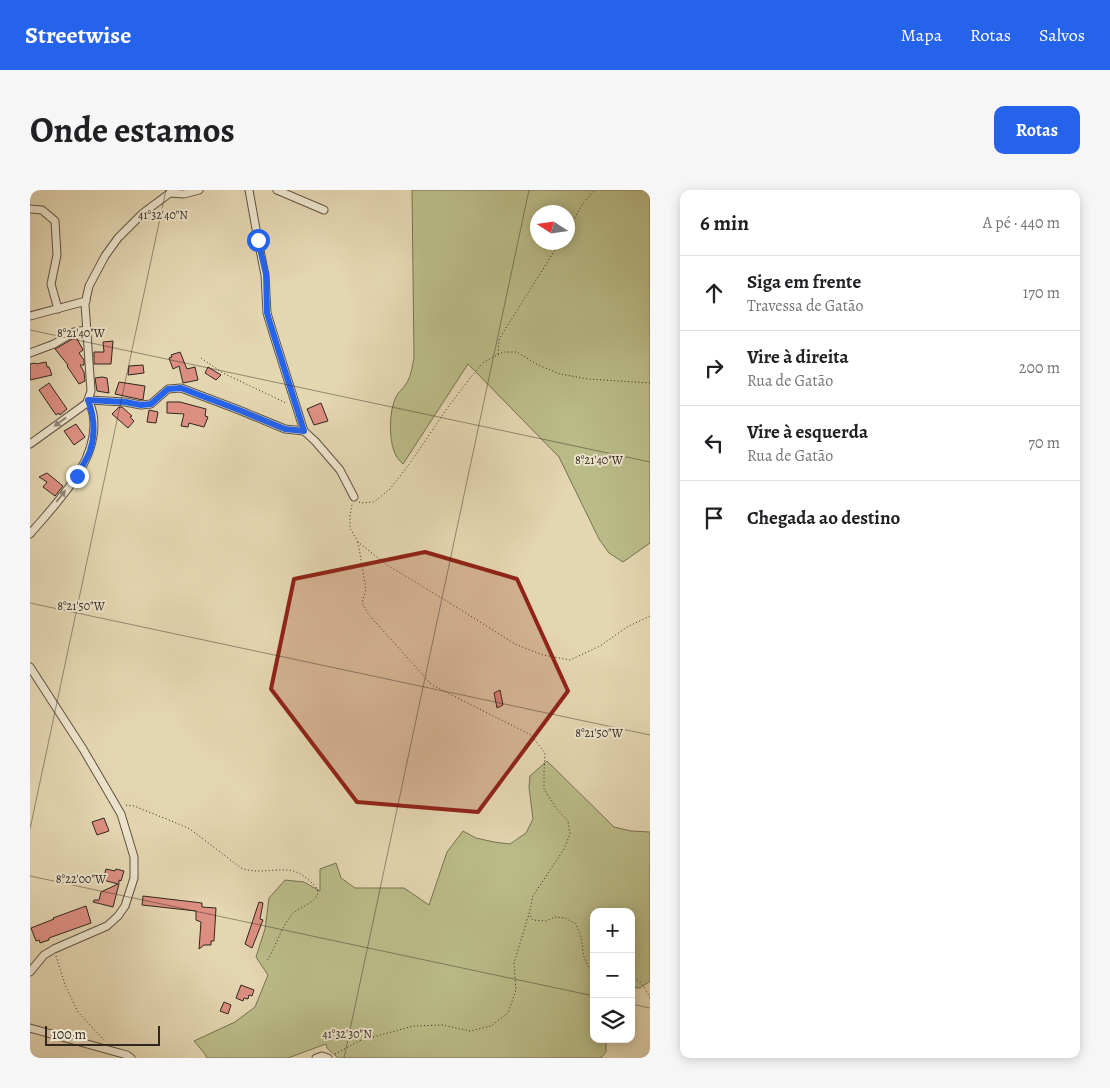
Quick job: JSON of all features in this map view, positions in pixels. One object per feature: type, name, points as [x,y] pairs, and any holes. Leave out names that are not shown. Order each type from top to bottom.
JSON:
[{"type":"street","points":[[30,444],[87,403],[91,391],[86,301],[89,286],[105,256],[118,238],[143,213],[172,192],[184,194],[199,190]]},
{"type":"street","points":[[249,190],[266,274],[267,313],[304,431],[340,470],[354,497]]},
{"type":"street","points":[[277,190],[324,210]]},
{"type":"street","points":[[30,209],[42,210],[54,221],[57,255],[51,284],[58,308]]},
{"type":"street","points":[[30,316],[86,301]]},
{"type":"street","points":[[30,353],[54,344],[74,332],[87,330]]},
{"type":"street","points":[[88,400],[141,405],[151,404],[168,389],[181,388],[285,429],[304,431]]},
{"type":"street","points":[[30,534],[77,476],[90,451],[94,428],[93,414],[88,400]]},
{"type":"street","points":[[30,667],[115,804],[134,857],[134,878],[125,906],[118,916],[107,926],[54,948],[44,955],[30,972]]},
{"type":"street","points":[[30,1028],[127,1055],[131,1058]]},
{"type":"street","points":[[316,1058],[322,1056],[328,1058]]},
{"type":"path","points":[[30,192],[36,190]]},
{"type":"path","points":[[575,218],[583,204],[595,190]]},
{"type":"path","points":[[498,354],[499,339],[555,250]]},
{"type":"path","points":[[354,497],[361,504],[374,502],[390,489],[413,460],[448,406],[471,377],[484,362],[503,352],[517,352],[538,365],[560,374],[588,380],[650,383]]},
{"type":"path","points":[[201,358],[224,373],[287,404],[296,405]]},
{"type":"path","points":[[328,1058],[359,1042],[413,1026],[442,1025],[470,1031],[491,1026],[508,1013],[516,990],[514,963],[533,896],[564,850],[570,834],[568,822],[544,789],[545,753],[531,735],[432,685],[369,615],[362,603],[366,590],[358,542],[350,528],[350,515],[354,497]]},
{"type":"path","points":[[358,542],[387,565],[515,644],[543,655],[570,660],[600,646],[627,627],[650,616]]},
{"type":"path","points":[[115,804],[134,806],[190,829],[241,868],[250,871],[288,870],[299,872],[314,884],[318,894],[315,900],[294,913],[278,936],[266,961]]},
{"type":"path","points":[[529,914],[533,920],[546,921],[555,917],[565,918],[576,924],[581,936],[584,957],[590,968]]},
{"type":"path","points":[[54,948],[65,985],[78,1012],[108,1045]]},
{"type":"path","points":[[635,978],[644,986],[650,998]]},
{"type":"highlighted area","points":[[425,552],[517,579],[568,691],[478,812],[357,802],[271,689],[294,579]]},
{"type":"green space","points":[[412,190],[650,190],[650,543],[623,562],[609,553],[599,539],[559,457],[468,364],[403,464],[396,455],[392,445],[391,416],[396,397],[405,386],[414,358]]},
{"type":"green space","points":[[547,761],[614,827],[631,831],[650,832],[650,981],[640,988],[635,987],[635,908],[590,908],[590,1043],[606,1043],[606,1052],[601,1058],[338,1058],[327,1048],[326,1044],[288,1058],[207,1058],[194,1041],[235,1022],[255,1007],[268,975],[256,957],[265,929],[269,898],[285,880],[304,882],[320,891],[320,869],[336,863],[341,878],[355,888],[404,888],[429,905],[447,852],[463,831],[476,838],[510,844],[526,833],[533,819],[529,787],[530,776]]},
{"type":"building","points":[[76,337],[83,350],[79,353],[84,360],[84,365],[80,365],[84,372],[85,381],[79,384],[68,365],[55,349]]},
{"type":"building","points":[[113,341],[111,364],[94,364],[94,352],[104,352],[103,342]]},
{"type":"building","points":[[180,352],[187,369],[195,367],[198,380],[183,383],[179,366],[173,369],[169,358],[172,357],[171,355]]},
{"type":"building","points":[[46,362],[52,375],[30,380],[30,364]]},
{"type":"building","points":[[143,365],[144,373],[128,375],[129,366]]},
{"type":"building","points":[[208,367],[221,375],[216,380],[205,373]]},
{"type":"building","points":[[95,378],[107,378],[109,393],[97,391]]},
{"type":"building","points":[[119,382],[145,386],[143,400],[115,394]]},
{"type":"building","points":[[49,383],[67,409],[60,415],[59,413],[56,415],[39,390]]},
{"type":"building","points":[[167,402],[180,402],[206,409],[205,416],[208,417],[204,427],[189,423],[188,427],[181,426],[184,414],[167,413]]},
{"type":"building","points":[[321,403],[328,421],[314,425],[307,409]]},
{"type":"building","points":[[119,407],[122,407],[132,416],[130,417],[134,421],[128,428],[112,414]]},
{"type":"building","points":[[149,410],[158,412],[156,423],[147,422]]},
{"type":"building","points":[[76,424],[85,437],[74,445],[64,431]]},
{"type":"building","points":[[47,473],[63,486],[55,496],[43,487],[47,482],[39,477]]},
{"type":"building","points":[[500,690],[503,705],[497,708],[494,693]]},
{"type":"building","points":[[104,818],[109,831],[97,835],[92,822]]},
{"type":"building","points":[[106,869],[124,871],[121,881],[119,880],[113,907],[93,902],[94,900],[99,900],[101,892],[118,884],[103,880]]},
{"type":"building","points":[[143,896],[202,903],[202,907],[216,908],[214,941],[211,941],[211,945],[204,945],[199,949],[201,922],[196,920],[196,911],[142,905]]},
{"type":"building","points":[[259,902],[263,903],[260,919],[263,920],[252,948],[245,944]]},
{"type":"building","points":[[86,906],[91,923],[40,943],[39,940],[36,941],[31,928]]},
{"type":"building","points":[[241,985],[254,990],[252,996],[249,995],[248,999],[244,998],[243,1001],[236,998]]},
{"type":"building","points":[[224,1002],[231,1005],[228,1014],[220,1011]]},
{"type":"route","points":[[77,476],[90,451],[94,428],[93,414],[88,400],[105,400],[141,405],[151,404],[168,389],[181,388],[285,429],[304,431],[267,313],[266,274],[258,240]]}]
